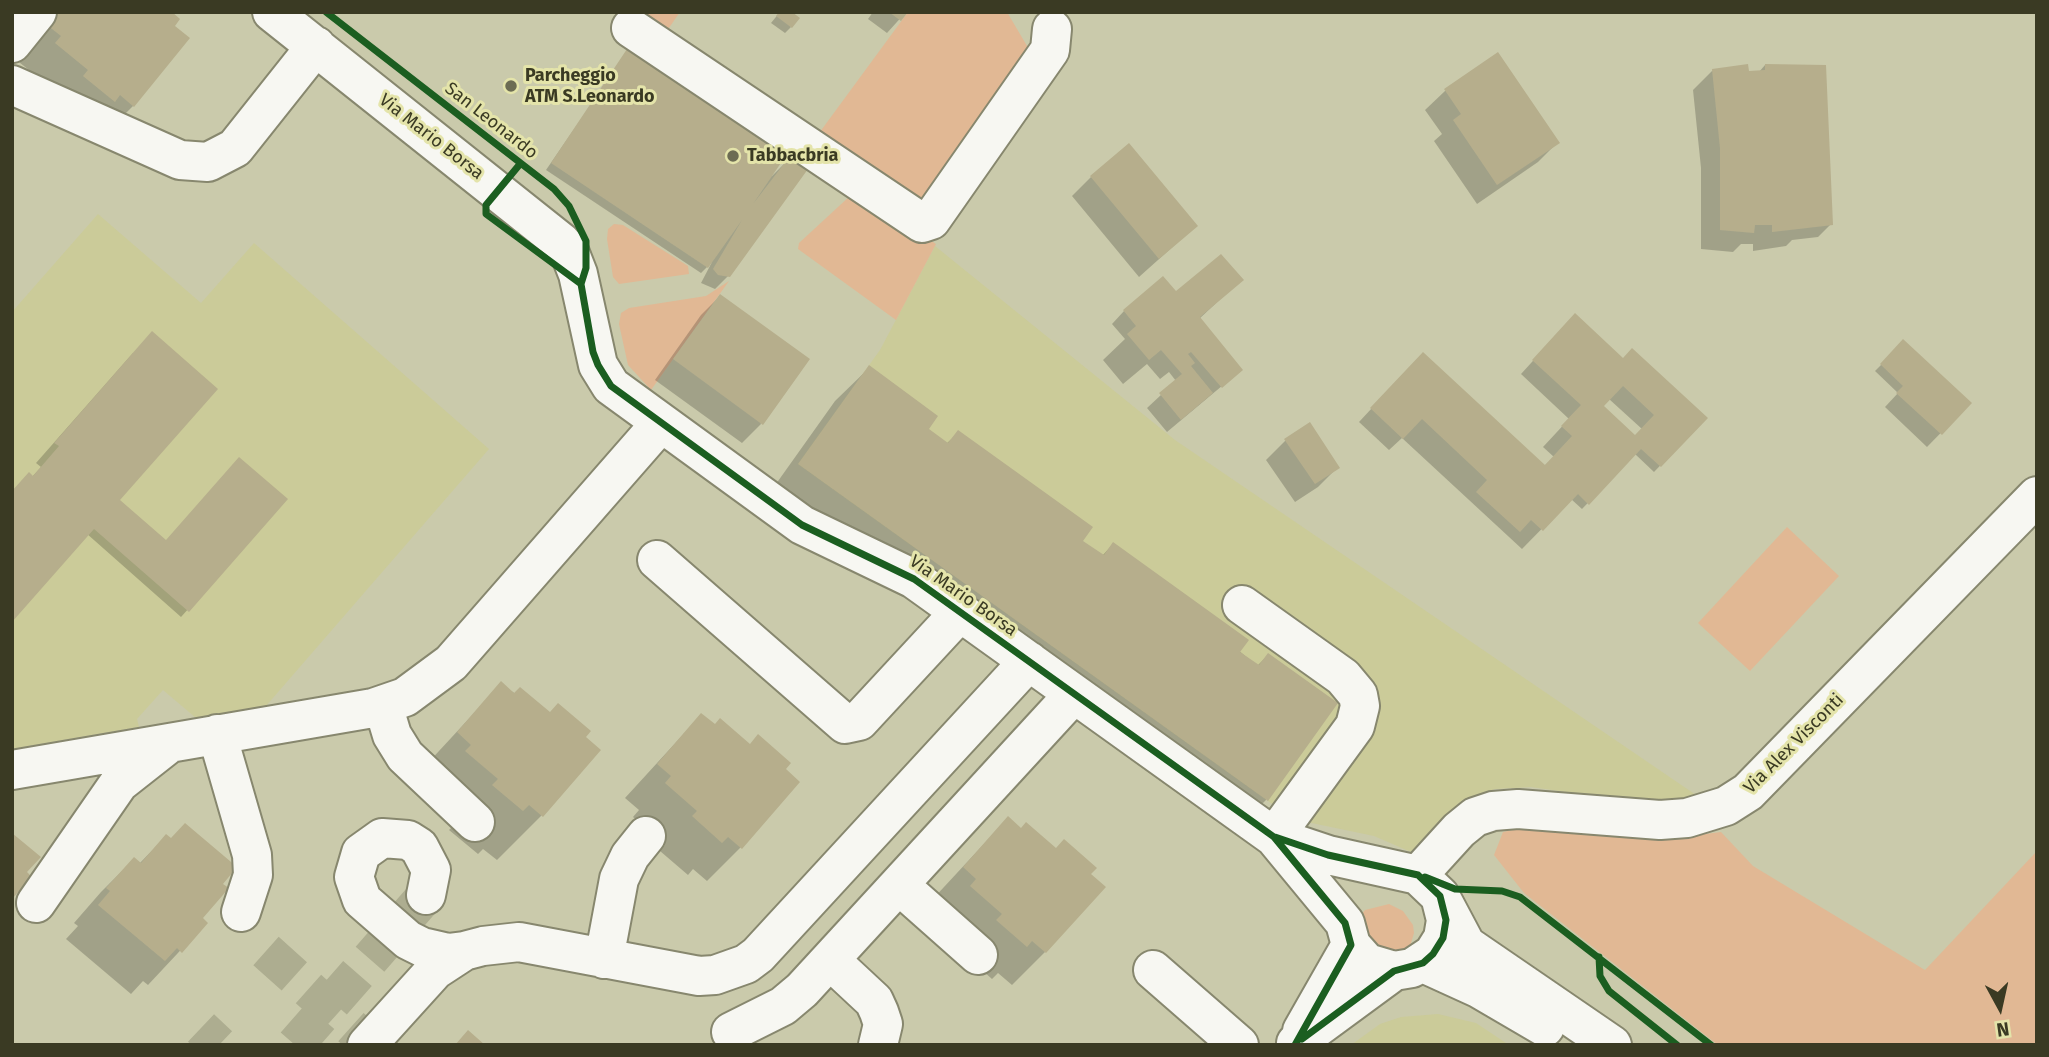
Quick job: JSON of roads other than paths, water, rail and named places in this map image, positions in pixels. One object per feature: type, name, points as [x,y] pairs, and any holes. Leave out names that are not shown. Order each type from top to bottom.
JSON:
[{"type":"street","points":[[12,43],[37,12]]},
{"type":"street","name":"Via Mario Borsa","points":[[272,12],[561,242],[569,251],[578,274],[598,366],[611,386],[802,525],[895,568],[960,612],[1274,837],[1367,963],[1409,967],[1480,989],[1574,1045]]},
{"type":"street","points":[[631,28],[922,223],[931,220],[1050,50],[1052,29]]},
{"type":"street","points":[[12,85],[180,160],[208,162],[235,148],[316,46]]},
{"type":"street","points":[[12,770],[383,705],[417,690],[451,663],[660,424]]},
{"type":"street","name":"Via Alex Visconti","points":[[1419,881],[1459,830],[1475,817],[1493,811],[1518,809],[1660,820],[1687,818],[1726,806],[1748,792],[2037,496]]},
{"type":"street","points":[[657,559],[845,724],[859,721],[960,612]]},
{"type":"street","points":[[1242,605],[1343,677],[1358,695],[1360,706],[1355,726],[1274,837]]},
{"type":"street","points":[[426,895],[431,870],[419,847],[408,840],[382,838],[361,853],[354,877],[362,900],[408,940],[422,947],[448,953],[519,942],[699,976],[715,975],[746,964],[758,956],[1029,661]]},
{"type":"street","points":[[731,1032],[783,1006],[830,960],[1074,694]]},
{"type":"street","points":[[383,705],[393,735],[405,756],[475,822]]},
{"type":"street","points":[[217,734],[252,855],[253,875],[241,912]]},
{"type":"street","points":[[36,903],[119,783],[136,766],[171,743]]},
{"type":"street","points":[[604,959],[619,879],[630,856],[646,836]]},
{"type":"street","name":"Via Mario Borsa","points":[[1274,837],[1419,881]]},
{"type":"street","points":[[1295,1044],[1348,934],[1350,899],[1361,884],[1382,872],[1419,881],[1466,945],[1612,1045]]},
{"type":"street","points":[[1295,1044],[1409,967],[1433,954],[1443,938],[1446,920],[1419,881]]},
{"type":"street","points":[[899,885],[978,955]]},
{"type":"street","points":[[367,1045],[435,970],[464,951]]},
{"type":"street","points":[[830,960],[874,1001],[883,1024],[878,1045]]},
{"type":"street","points":[[1153,970],[1239,1045]]},
{"type":"tunnel","points":[[295,1045],[426,895]]},
{"type":"tunnel","points":[[266,951],[371,1045]]},
{"type":"tunnel","points":[[201,1028],[219,1045]]},
{"type":"place","name":"Parcheggio ATM S.Leonardo","points":[[511,86]]},
{"type":"place","name":"Tabbacbria","points":[[733,156]]}]
